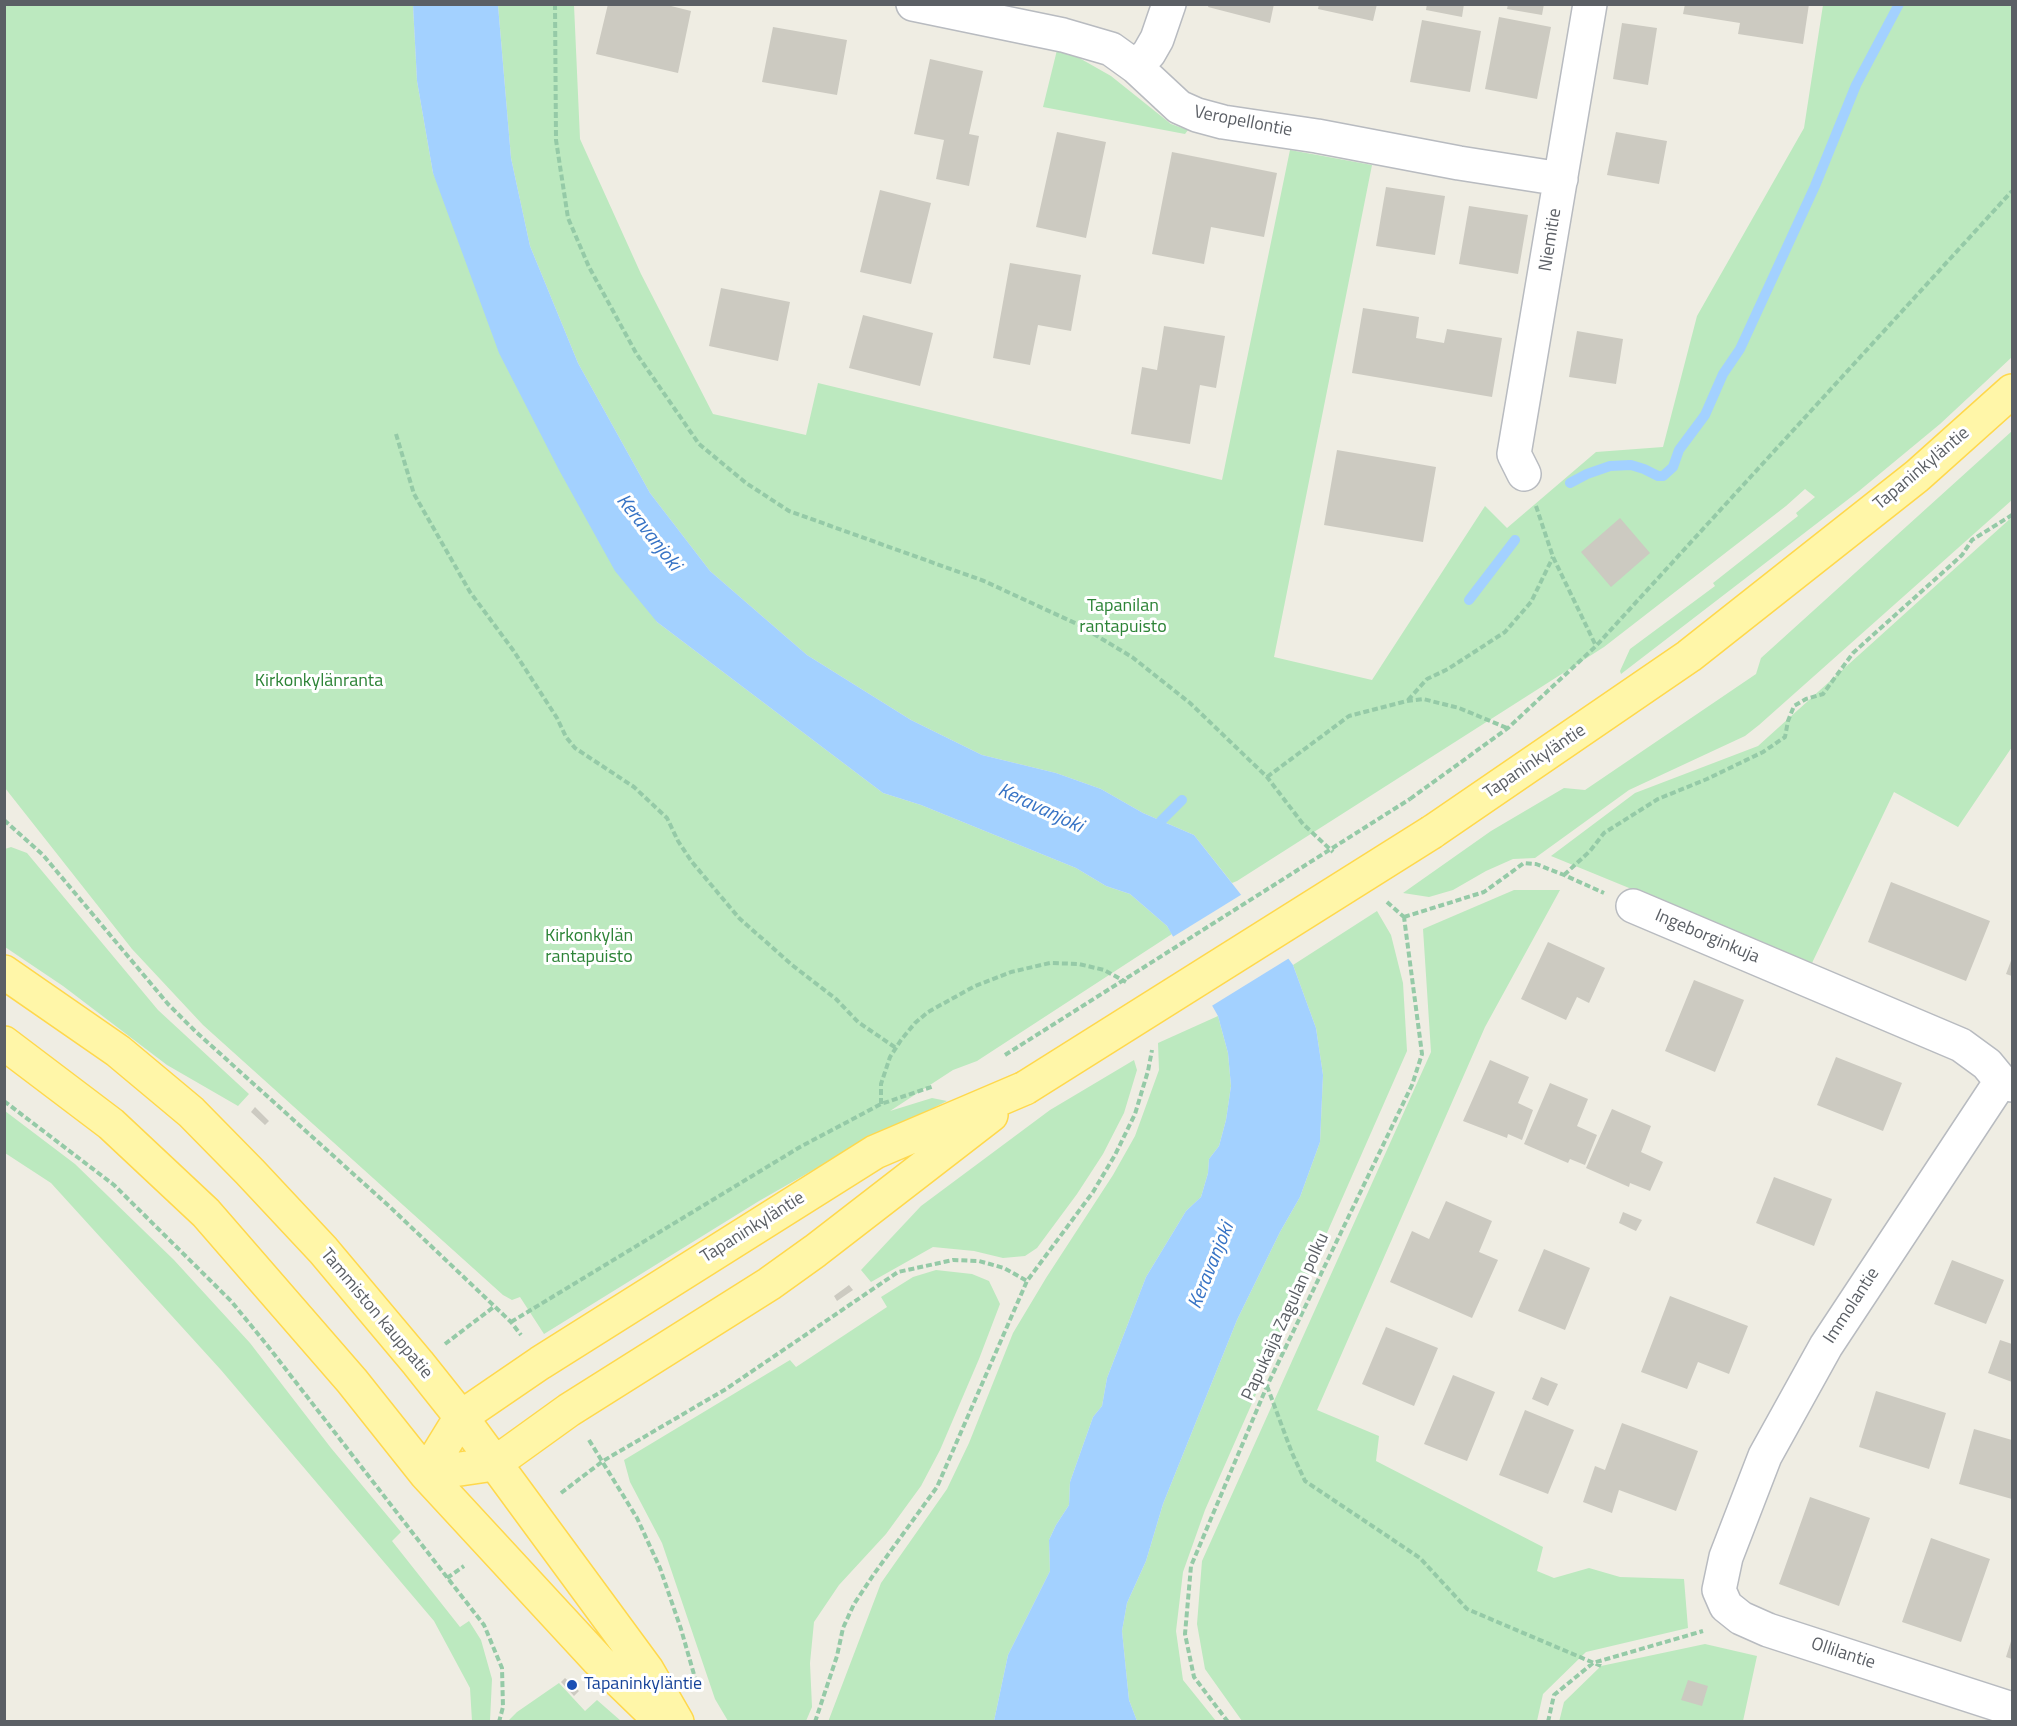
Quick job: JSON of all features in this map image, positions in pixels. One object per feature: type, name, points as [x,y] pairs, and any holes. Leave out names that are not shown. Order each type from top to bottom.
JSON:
[{"type":"main road","name":"Tapaninkyläntie","points":[[426,1474],[494,1464],[569,1410],[769,1284],[816,1251],[1025,1088],[1432,832],[1689,657],[1917,476],[2013,391]]},
{"type":"main road","name":"Tammiston kauppatie","points":[[4,972],[118,1051],[191,1112],[323,1250],[461,1418],[647,1670],[677,1722]]},
{"type":"main road","points":[[4,1043],[111,1124],[206,1214],[370,1402],[426,1474],[598,1660],[662,1722]]},
{"type":"main road","name":"Tapaninkyläntie","points":[[426,1474],[461,1418],[540,1363],[874,1152],[1025,1088]]},
{"type":"street","name":"Veropellontie","points":[[913,4],[1073,38],[1111,49],[1136,67],[1179,107],[1197,115],[1223,122],[1317,136],[1459,163],[1561,179]]},
{"type":"street","points":[[1136,67],[1149,53],[1157,39],[1169,4]]},
{"type":"street","name":"Niemitie","points":[[1524,474],[1514,454],[1590,4]]},
{"type":"street","name":"Ingeborginkuja","points":[[1633,906],[1961,1045],[1987,1064],[2007,1083]]},
{"type":"street","name":"Immolantie","points":[[1726,1557],[1765,1455],[1826,1346],[2007,1083]]},
{"type":"street","name":"Ollilantie","points":[[1726,1557],[1719,1590],[1726,1606],[1741,1618],[1768,1630],[2013,1709]]},
{"type":"path","points":[[555,4],[556,140],[568,218],[589,267],[636,353],[699,444],[746,483],[789,511],[984,581],[1077,624],[1132,657],[1190,703],[1267,777],[1303,824],[1335,854]]},
{"type":"path","points":[[995,1060],[1410,799],[1508,728],[1596,646],[2013,191]]},
{"type":"path","points":[[396,434],[414,494],[470,592],[513,650],[557,718],[566,737],[575,747],[634,787],[667,818],[678,842],[692,862],[739,918],[792,965],[836,999],[858,1022],[896,1048]]},
{"type":"path","points":[[1524,474],[1553,557],[1596,646]]},
{"type":"path","points":[[1564,875],[1590,851],[1604,833],[1658,799],[1763,752],[1785,737],[1794,706],[1806,699],[1823,694],[1853,653],[1956,560],[1972,540],[2013,515]]},
{"type":"path","points":[[1407,701],[1427,679],[1448,669],[1505,632],[1531,602],[1553,557]]},
{"type":"path","points":[[1267,777],[1349,716],[1407,701],[1423,699],[1459,708],[1508,728]]},
{"type":"path","points":[[4,820],[44,855],[168,1004],[195,1031],[390,1207],[511,1322],[800,1147],[881,1104],[944,1082]]},
{"type":"path","name":"Ingeborginkuja","points":[[1404,917],[1484,892],[1524,863],[1536,864],[1564,875],[1633,906]]},
{"type":"path","points":[[1387,901],[1404,917]]},
{"type":"path","name":"Papukaija Zagulan polku","points":[[1228,1722],[1194,1677],[1185,1634],[1191,1566],[1267,1386],[1412,1085],[1422,1054],[1404,917]]},
{"type":"path","points":[[881,1104],[881,1084],[890,1057],[915,1023],[928,1012],[975,986],[1011,972]]},
{"type":"path","points":[[4,1101],[114,1185],[231,1301],[267,1345],[484,1625],[502,1668],[503,1707],[499,1722]]},
{"type":"path","points":[[815,1722],[829,1683],[843,1628],[854,1604],[937,1487],[1027,1281],[1061,1233]]},
{"type":"path","points":[[699,1688],[660,1568],[637,1518],[603,1461],[726,1389],[898,1272],[953,1260],[970,1261],[1004,1268],[1027,1281]]},
{"type":"path","points":[[1267,1386],[1305,1481],[1420,1558],[1467,1609],[1601,1666]]},
{"type":"path","points":[[1548,1722],[1554,1695],[1593,1663],[1741,1618]]},
{"type":"green space","name":"Kirkonkylän rantapuisto","points":[[4,5],[413,5],[417,81],[433,173],[657,622],[883,793],[921,805],[1076,868],[1106,886],[1130,894],[1167,926],[1172,934],[977,1061],[953,1070],[890,1111],[932,1098],[947,1101],[822,1165],[759,1201],[544,1334],[520,1297],[512,1300],[503,1295],[203,1025],[132,949],[5,788]]},
{"type":"green space","name":"Tapanilan rantapuisto","points":[[498,5],[574,5],[580,139],[641,274],[713,414],[806,435],[818,383],[1222,480],[1290,150],[1372,165],[1274,657],[1372,680],[1485,506],[1507,528],[1596,452],[1663,447],[1697,316],[1804,128],[1823,5],[2012,5],[2012,357],[1940,424],[1859,491],[1621,674],[1620,671],[1630,649],[1715,586],[1713,583],[1798,516],[1796,513],[1815,497],[1805,489],[1604,647],[1232,883],[1194,835],[1143,813],[1101,789],[1056,773],[982,755],[911,720],[807,655],[710,571],[650,493],[578,363],[530,246],[511,158]]},
{"type":"green space","points":[[1057,50],[1074,55],[1111,76],[1171,124],[1188,130],[1185,134],[1043,107]]},
{"type":"green space","points":[[2012,431],[2012,500],[1745,736],[1629,790],[1535,858],[1513,859],[1453,890],[1429,897],[1403,893],[1491,831],[1564,788],[1585,790],[1756,674],[1761,658]]},
{"type":"green space","points":[[2012,517],[2012,747],[1958,827],[1894,792],[1812,963],[1551,856],[1635,793],[1758,746]]},
{"type":"green space","points":[[11,847],[27,853],[158,1010],[249,1094],[238,1106],[167,1065],[63,986],[5,947],[5,849]]},
{"type":"green space","points":[[1514,890],[1560,890],[1485,1027],[1317,1410],[1379,1436],[1376,1461],[1543,1547],[1537,1571],[1554,1578],[1589,1568],[1620,1577],[1684,1579],[1688,1628],[1586,1652],[1543,1694],[1537,1721],[1242,1721],[1205,1669],[1197,1624],[1202,1561],[1431,1052],[1423,929]]},
{"type":"green space","points":[[1377,911],[1391,935],[1403,983],[1407,1051],[1205,1510],[1183,1572],[1176,1631],[1183,1680],[1216,1721],[1137,1721],[1129,1700],[1122,1631],[1127,1603],[1146,1561],[1163,1504],[1237,1320],[1280,1232],[1300,1197],[1320,1142],[1323,1075],[1316,1028],[1293,965]]},
{"type":"green space","points":[[1218,1016],[1228,1053],[1231,1086],[1219,1146],[1209,1159],[1208,1173],[1201,1197],[1186,1211],[1146,1277],[1107,1378],[1102,1406],[1093,1417],[1070,1482],[1069,1505],[1049,1540],[1050,1571],[1008,1655],[994,1721],[828,1722],[881,1583],[947,1489],[969,1443],[1013,1333],[1113,1175],[1135,1136],[1159,1070],[1158,1043]]},
{"type":"green space","points":[[1134,1060],[1137,1070],[1124,1113],[1103,1154],[1037,1248],[1025,1256],[1003,1258],[974,1251],[933,1247],[871,1282],[861,1270],[921,1206],[1050,1110]]},
{"type":"green space","points":[[5,1111],[75,1164],[174,1260],[250,1343],[331,1448],[401,1532],[392,1541],[460,1627],[469,1621],[481,1640],[492,1679],[490,1721],[472,1721],[470,1688],[434,1621],[221,1370],[51,1183],[5,1153]]},
{"type":"green space","points":[[936,1270],[972,1274],[989,1281],[1000,1304],[940,1450],[921,1486],[886,1534],[839,1585],[814,1622],[810,1663],[812,1707],[806,1721],[728,1721],[715,1699],[662,1543],[630,1482],[624,1460],[790,1360],[796,1367],[887,1307],[881,1297],[913,1277]]},
{"type":"green space","points":[[1705,1644],[1757,1656],[1743,1721],[1559,1722],[1564,1702],[1601,1666]]},
{"type":"green space","points":[[559,1683],[585,1711],[597,1700],[621,1721],[508,1721],[517,1712]]},
{"type":"water","name":"Keravanjoki","points":[[413,5],[498,5],[511,158],[530,246],[578,363],[650,493],[710,571],[807,655],[911,720],[982,755],[1056,773],[1101,789],[1143,813],[1194,835],[1293,965],[1316,1028],[1323,1075],[1320,1142],[1300,1197],[1280,1232],[1237,1320],[1163,1504],[1146,1561],[1127,1603],[1122,1631],[1129,1700],[1137,1721],[994,1721],[1008,1655],[1050,1571],[1049,1540],[1069,1505],[1070,1482],[1093,1417],[1102,1406],[1107,1378],[1146,1277],[1186,1211],[1201,1197],[1208,1173],[1209,1159],[1219,1146],[1231,1086],[1228,1053],[1218,1016],[1167,926],[1130,894],[1106,886],[1076,868],[921,805],[883,793],[657,622],[615,571],[559,470],[499,353],[433,173],[417,81]]},
{"type":"pier","points":[[1244,893],[1291,957],[1210,1007],[1171,938]]},
{"type":"building","points":[[608,4],[663,4],[691,11],[678,73],[596,54]]},
{"type":"building","points":[[1209,4],[1274,4],[1270,23],[1208,7]]},
{"type":"building","points":[[1319,4],[1377,4],[1373,21],[1318,9]]},
{"type":"building","points":[[1427,4],[1464,4],[1462,17],[1426,10]]},
{"type":"building","points":[[1508,4],[1544,4],[1542,15],[1507,9]]},
{"type":"building","points":[[1685,4],[1809,4],[1803,44],[1738,34],[1740,23],[1683,14]]},
{"type":"building","points":[[1499,17],[1551,27],[1537,99],[1485,89]]},
{"type":"building","points":[[1422,20],[1481,31],[1470,92],[1410,82]]},
{"type":"building","points":[[1622,23],[1657,28],[1648,85],[1613,79]]},
{"type":"building","points":[[773,27],[847,40],[837,95],[762,82]]},
{"type":"building","points":[[930,59],[983,71],[969,134],[979,136],[969,186],[936,179],[944,140],[914,134]]},
{"type":"building","points":[[1057,132],[1106,142],[1086,238],[1036,227]]},
{"type":"building","points":[[1616,132],[1667,141],[1659,184],[1607,175]]},
{"type":"building","points":[[1172,152],[1277,173],[1264,237],[1211,227],[1204,264],[1152,254]]},
{"type":"building","points":[[1386,187],[1445,196],[1435,255],[1376,246]]},
{"type":"building","points":[[880,190],[931,203],[911,284],[860,272]]},
{"type":"building","points":[[1469,206],[1528,215],[1518,274],[1459,264]]},
{"type":"building","points":[[1010,263],[1081,275],[1071,331],[1038,325],[1030,365],[993,358]]},
{"type":"building","points":[[721,288],[790,302],[778,361],[709,346]]},
{"type":"building","points":[[1363,308],[1419,317],[1416,338],[1444,343],[1447,329],[1502,338],[1492,397],[1352,373]]},
{"type":"building","points":[[863,315],[933,333],[920,386],[849,368]]},
{"type":"building","points":[[1164,326],[1225,336],[1216,388],[1200,385],[1190,444],[1131,434],[1142,367],[1157,370]]},
{"type":"building","points":[[1577,331],[1623,339],[1616,384],[1569,377]]},
{"type":"building","points":[[1337,450],[1436,467],[1423,542],[1324,525]]},
{"type":"building","points":[[1620,518],[1650,553],[1611,587],[1581,552]]},
{"type":"building","points":[[1891,882],[1990,921],[1966,981],[1868,942]]},
{"type":"building","points":[[1548,942],[1605,968],[1589,1003],[1577,997],[1566,1020],[1521,999]]},
{"type":"building","points":[[2012,958],[2012,976],[2006,974]]},
{"type":"building","points":[[1694,980],[1744,1000],[1715,1072],[1665,1051]]},
{"type":"building","points":[[1836,1057],[1902,1083],[1883,1131],[1817,1105]]},
{"type":"building","points":[[1490,1060],[1529,1077],[1518,1103],[1533,1110],[1522,1140],[1508,1134],[1507,1138],[1463,1121]]},
{"type":"building","points":[[1550,1083],[1588,1099],[1577,1126],[1597,1135],[1585,1165],[1570,1159],[1568,1163],[1524,1144]]},
{"type":"building","points":[[255,1107],[269,1121],[265,1125],[251,1112]]},
{"type":"building","points":[[1612,1109],[1651,1126],[1641,1152],[1663,1162],[1650,1191],[1630,1183],[1629,1187],[1586,1168]]},
{"type":"building","points":[[1774,1177],[1832,1199],[1814,1246],[1756,1223]]},
{"type":"building","points":[[1446,1201],[1492,1221],[1479,1252],[1498,1260],[1472,1318],[1390,1282],[1412,1231],[1429,1239]]},
{"type":"building","points":[[1623,1212],[1642,1220],[1636,1231],[1619,1223]]},
{"type":"building","points":[[1544,1249],[1590,1268],[1565,1330],[1518,1311]]},
{"type":"building","points":[[1952,1260],[2004,1280],[1986,1324],[1934,1304]]},
{"type":"building","points":[[849,1285],[853,1290],[837,1301],[834,1296]]},
{"type":"building","points":[[1670,1296],[1748,1326],[1729,1374],[1698,1362],[1687,1389],[1641,1372]]},
{"type":"building","points":[[1386,1327],[1438,1348],[1414,1406],[1362,1384]]},
{"type":"building","points":[[2000,1340],[2012,1344],[2012,1382],[1988,1373]]},
{"type":"building","points":[[1453,1375],[1495,1392],[1467,1461],[1424,1444]]},
{"type":"building","points":[[1541,1377],[1558,1384],[1548,1406],[1532,1399]]},
{"type":"building","points":[[1876,1391],[1946,1413],[1929,1469],[1859,1447]]},
{"type":"building","points":[[1525,1410],[1574,1430],[1548,1494],[1499,1475]]},
{"type":"building","points":[[1622,1423],[1698,1451],[1676,1511],[1619,1490],[1612,1513],[1583,1502],[1595,1466],[1605,1470]]},
{"type":"building","points":[[1974,1429],[2012,1440],[2012,1499],[1959,1484]]},
{"type":"building","points":[[1810,1497],[1870,1518],[1839,1606],[1779,1584]]},
{"type":"building","points":[[1931,1538],[1990,1559],[1961,1642],[1902,1622]]},
{"type":"building","points":[[2012,1638],[2012,1659],[2006,1657]]},
{"type":"building","points":[[565,1678],[579,1691],[574,1696],[561,1682]]},
{"type":"building","points":[[1688,1680],[1708,1686],[1702,1706],[1681,1700]]},
{"type":"waterway","points":[[1570,483],[1610,466],[1631,465],[1658,476],[1663,476],[1673,467],[1679,450],[1705,415],[1723,374],[1740,349],[1815,186],[1856,85],[1899,4]]},
{"type":"waterway","points":[[1469,600],[1515,540]]},
{"type":"waterway","points":[[1161,821],[1182,800]]},
{"type":"place","name":"Tapaninkyläntie","points":[[572,1685]]},
{"type":"park label","name":"Kirkonkylänranta","points":[[319,682]]}]
